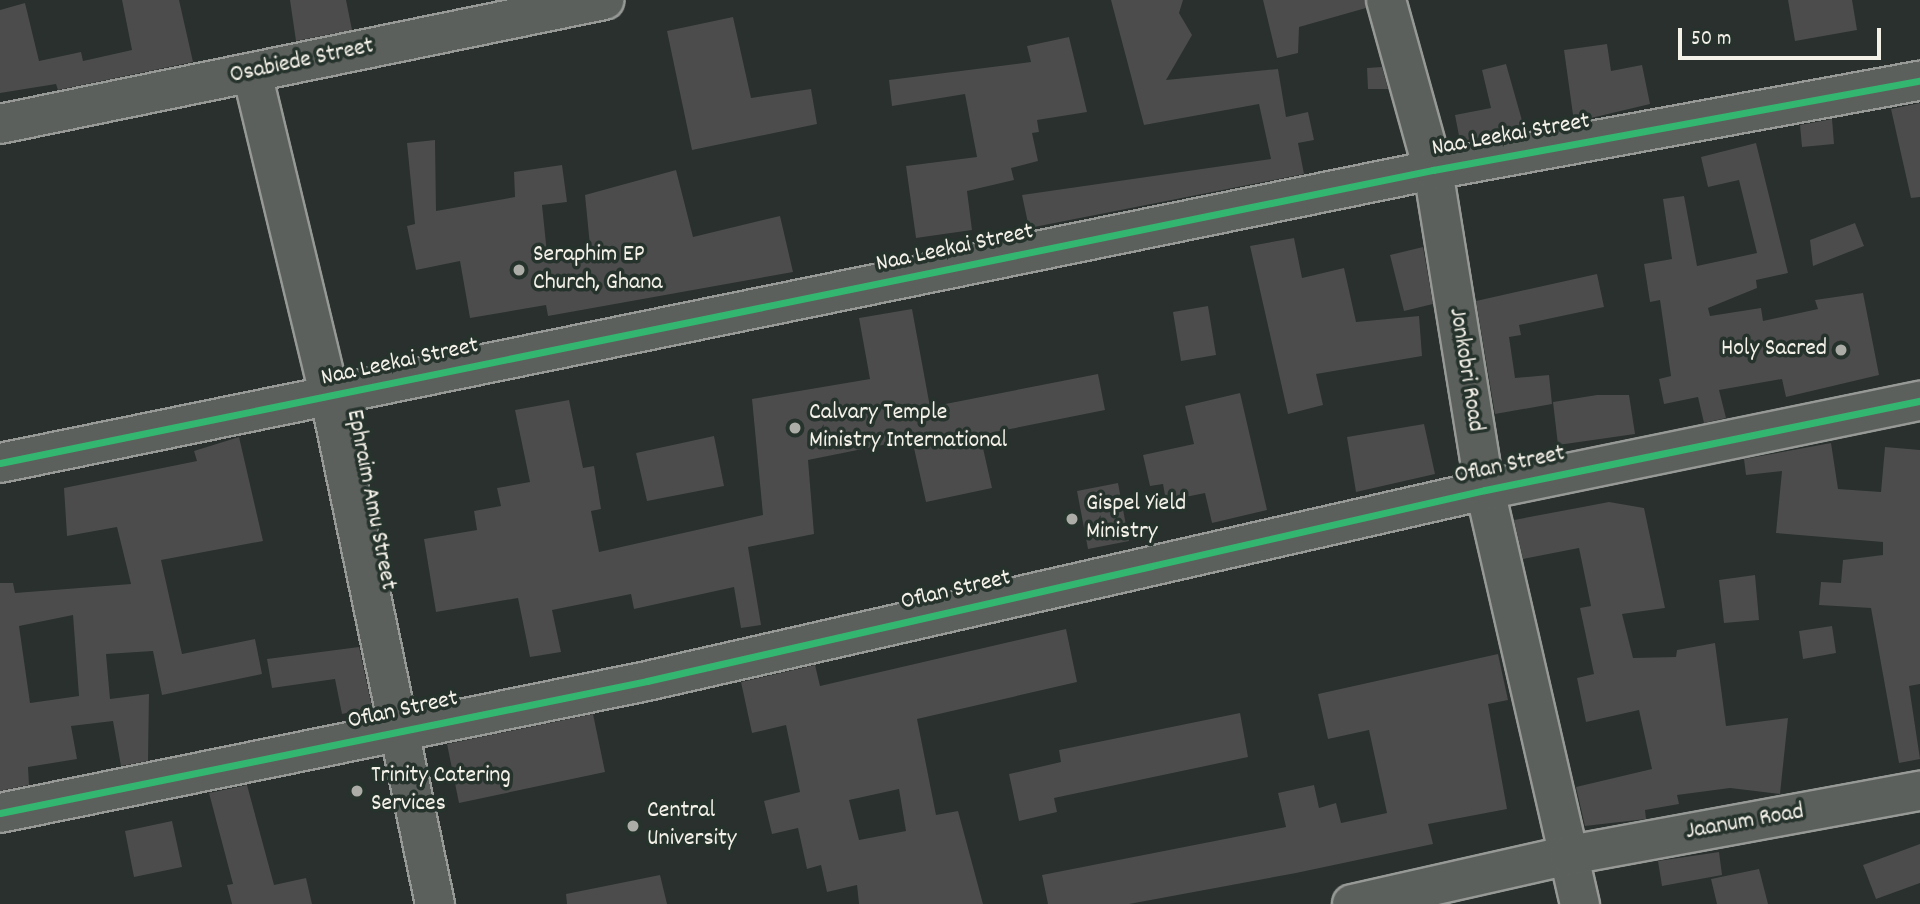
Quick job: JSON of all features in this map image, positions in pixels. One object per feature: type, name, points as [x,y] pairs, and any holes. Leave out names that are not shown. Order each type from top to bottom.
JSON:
[{"type":"street","name":"Osabiede Street","points":[[0,124],[604,0]]},
{"type":"street","name":"Jonkobri Road","points":[[1387,0],[1433,170],[1485,490],[1580,904]]},
{"type":"street","name":"Ephraim Amu Street","points":[[252,73],[330,398],[396,732],[435,904]]},
{"type":"street","name":"Naa Leekai Street","points":[[0,463],[330,398],[1433,170],[1920,81]]},
{"type":"street","name":"Oflan Street","points":[[0,813],[647,681],[1485,490],[1920,401]]},
{"type":"street","name":"Jaanum Road","points":[[1352,904],[1570,855],[1920,792]]},
{"type":"building","points":[[122,0],[179,0],[193,62],[58,90],[56,84],[0,93],[0,10],[25,3],[39,61],[81,52],[83,61],[132,50]]},
{"type":"building","points":[[290,0],[346,0],[352,30],[296,41]]},
{"type":"building","points":[[1111,0],[1183,0],[1179,13],[1192,35],[1166,80],[1278,69],[1286,117],[1308,112],[1314,140],[1298,143],[1304,174],[1029,228],[1022,195],[1271,159],[1259,104],[1144,125]]},
{"type":"building","points":[[1263,0],[1365,0],[1366,8],[1299,27],[1298,53],[1277,58]]},
{"type":"building","points":[[1788,0],[1852,0],[1857,30],[1795,41]]},
{"type":"building","points":[[733,17],[751,98],[811,89],[817,124],[692,150],[667,31]]},
{"type":"building","points":[[1069,37],[1087,112],[1037,120],[1039,132],[1032,133],[1038,161],[1011,168],[1014,180],[967,191],[972,230],[916,238],[906,166],[977,157],[965,94],[892,106],[889,80],[1031,62],[1027,46]]},
{"type":"building","points":[[1607,44],[1611,71],[1642,65],[1650,104],[1574,122],[1564,50]]},
{"type":"building","points":[[1506,64],[1525,131],[1460,141],[1455,115],[1491,108],[1482,70]]},
{"type":"building","points":[[1382,67],[1388,89],[1368,89],[1367,68]]},
{"type":"building","points":[[1920,103],[1920,197],[1911,198],[1891,109]]},
{"type":"building","points":[[1832,119],[1834,144],[1802,147],[1800,125]]},
{"type":"building","points":[[435,140],[436,211],[515,197],[514,172],[562,165],[567,202],[542,205],[548,263],[591,256],[585,195],[676,170],[693,237],[780,216],[793,272],[548,316],[546,305],[470,318],[460,261],[416,270],[407,226],[415,224],[407,143]]},
{"type":"building","points":[[1756,143],[1788,273],[1756,280],[1757,288],[1708,308],[1710,316],[1761,308],[1763,321],[1818,309],[1815,300],[1863,293],[1879,375],[1786,397],[1782,379],[1719,390],[1726,418],[1704,423],[1698,397],[1664,404],[1659,379],[1671,376],[1660,300],[1650,302],[1644,264],[1672,259],[1663,199],[1684,196],[1697,266],[1757,253],[1739,180],[1708,187],[1701,157]]},
{"type":"building","points":[[1855,223],[1864,246],[1813,266],[1810,240]]},
{"type":"building","points":[[1294,238],[1302,278],[1344,268],[1356,322],[1419,316],[1422,356],[1316,374],[1323,405],[1288,414],[1250,246]]},
{"type":"building","points":[[1423,247],[1433,304],[1404,311],[1390,255]]},
{"type":"building","points":[[1597,274],[1604,307],[1519,325],[1521,335],[1509,337],[1515,378],[1549,375],[1552,404],[1495,414],[1476,301]]},
{"type":"building","points":[[1208,306],[1216,355],[1181,361],[1173,312]]},
{"type":"building","points":[[912,309],[930,407],[1098,374],[1105,410],[980,435],[992,488],[926,502],[912,439],[808,460],[814,534],[748,547],[761,625],[741,628],[734,587],[634,609],[631,594],[552,610],[561,652],[530,657],[518,598],[436,612],[424,539],[477,530],[474,511],[501,506],[497,488],[530,482],[515,410],[569,400],[583,468],[594,466],[601,509],[591,511],[599,552],[763,515],[752,399],[870,379],[859,318]]},
{"type":"building","points":[[1240,393],[1267,510],[1212,523],[1205,493],[1166,501],[1163,484],[1150,486],[1143,455],[1194,444],[1185,406]]},
{"type":"building","points":[[1597,395],[1629,395],[1635,434],[1558,445],[1553,402]]},
{"type":"building","points":[[1424,424],[1435,474],[1356,492],[1347,437]]},
{"type":"building","points":[[714,436],[724,486],[647,501],[636,453]]},
{"type":"building","points":[[239,437],[263,541],[161,560],[182,654],[255,639],[262,674],[162,695],[153,651],[106,654],[110,699],[149,694],[148,761],[121,766],[113,721],[71,726],[77,759],[28,767],[29,785],[0,791],[0,583],[13,583],[15,593],[131,584],[117,527],[67,536],[64,488],[197,461],[194,451]],"holes":[[[73,615],[79,696],[30,703],[19,626]]]},
{"type":"building","points":[[1831,443],[1838,489],[1881,492],[1885,447],[1920,450],[1920,684],[1909,686],[1920,759],[1899,763],[1871,608],[1819,605],[1821,582],[1841,583],[1843,560],[1883,555],[1883,542],[1776,533],[1782,471],[1746,475],[1744,459]]},
{"type":"building","points":[[1118,483],[1129,541],[1088,549],[1077,491]]},
{"type":"building","points":[[1609,502],[1644,508],[1665,608],[1622,614],[1633,658],[1676,657],[1677,650],[1715,643],[1726,726],[1788,718],[1780,794],[1730,788],[1677,795],[1679,804],[1645,810],[1646,819],[1585,826],[1576,787],[1652,769],[1639,710],[1586,722],[1577,678],[1594,674],[1580,608],[1591,606],[1579,548],[1523,559],[1514,520]]},
{"type":"building","points":[[1755,575],[1759,620],[1724,623],[1719,580]]},
{"type":"building","points":[[1832,626],[1836,653],[1803,659],[1799,631]]},
{"type":"building","points":[[1066,629],[1077,682],[917,719],[936,815],[958,811],[983,904],[859,904],[857,885],[827,892],[821,865],[807,869],[798,828],[772,834],[764,801],[800,792],[786,725],[752,733],[741,682],[815,665],[820,686]],"holes":[[[899,789],[906,831],[859,840],[849,800]]]},
{"type":"building","points":[[359,647],[372,707],[342,714],[335,679],[272,688],[267,659]]},
{"type":"building","points":[[1498,654],[1508,700],[1488,704],[1507,809],[1428,824],[1433,844],[1296,873],[1129,904],[1048,904],[1042,875],[1286,827],[1278,793],[1314,785],[1319,808],[1336,803],[1341,823],[1387,813],[1369,730],[1328,739],[1318,694]]},
{"type":"building","points":[[1240,713],[1248,757],[1054,798],[1057,812],[1019,821],[1009,774],[1061,762],[1059,750]]},
{"type":"building","points":[[593,714],[605,772],[459,803],[447,744]]},
{"type":"building","points":[[247,785],[274,885],[306,878],[312,904],[232,904],[227,885],[233,884],[209,793]]},
{"type":"building","points":[[172,821],[182,867],[134,877],[125,831]]},
{"type":"building","points":[[1920,844],[1920,883],[1876,899],[1863,865]]},
{"type":"building","points":[[1719,852],[1722,875],[1662,886],[1658,861]]},
{"type":"building","points":[[1759,869],[1768,904],[1717,904],[1711,879]]},
{"type":"building","points":[[660,875],[667,904],[567,904],[566,894]]},
{"type":"cycle path","points":[[0,463],[1433,170],[1920,81]]},
{"type":"cycle path","points":[[0,813],[647,681],[1485,490],[1920,401]]},
{"type":"place","name":"Seraphim EP Church, Ghana","points":[[519,270]]},
{"type":"place","name":"Holy Sacred","points":[[1841,350]]},
{"type":"place","name":"Calvary Temple Ministry International","points":[[795,428]]},
{"type":"place","name":"Gispel Yield Ministry","points":[[1072,519]]},
{"type":"place","name":"Trinity Catering Services","points":[[357,791]]},
{"type":"place","name":"Central University","points":[[633,826]]}]
